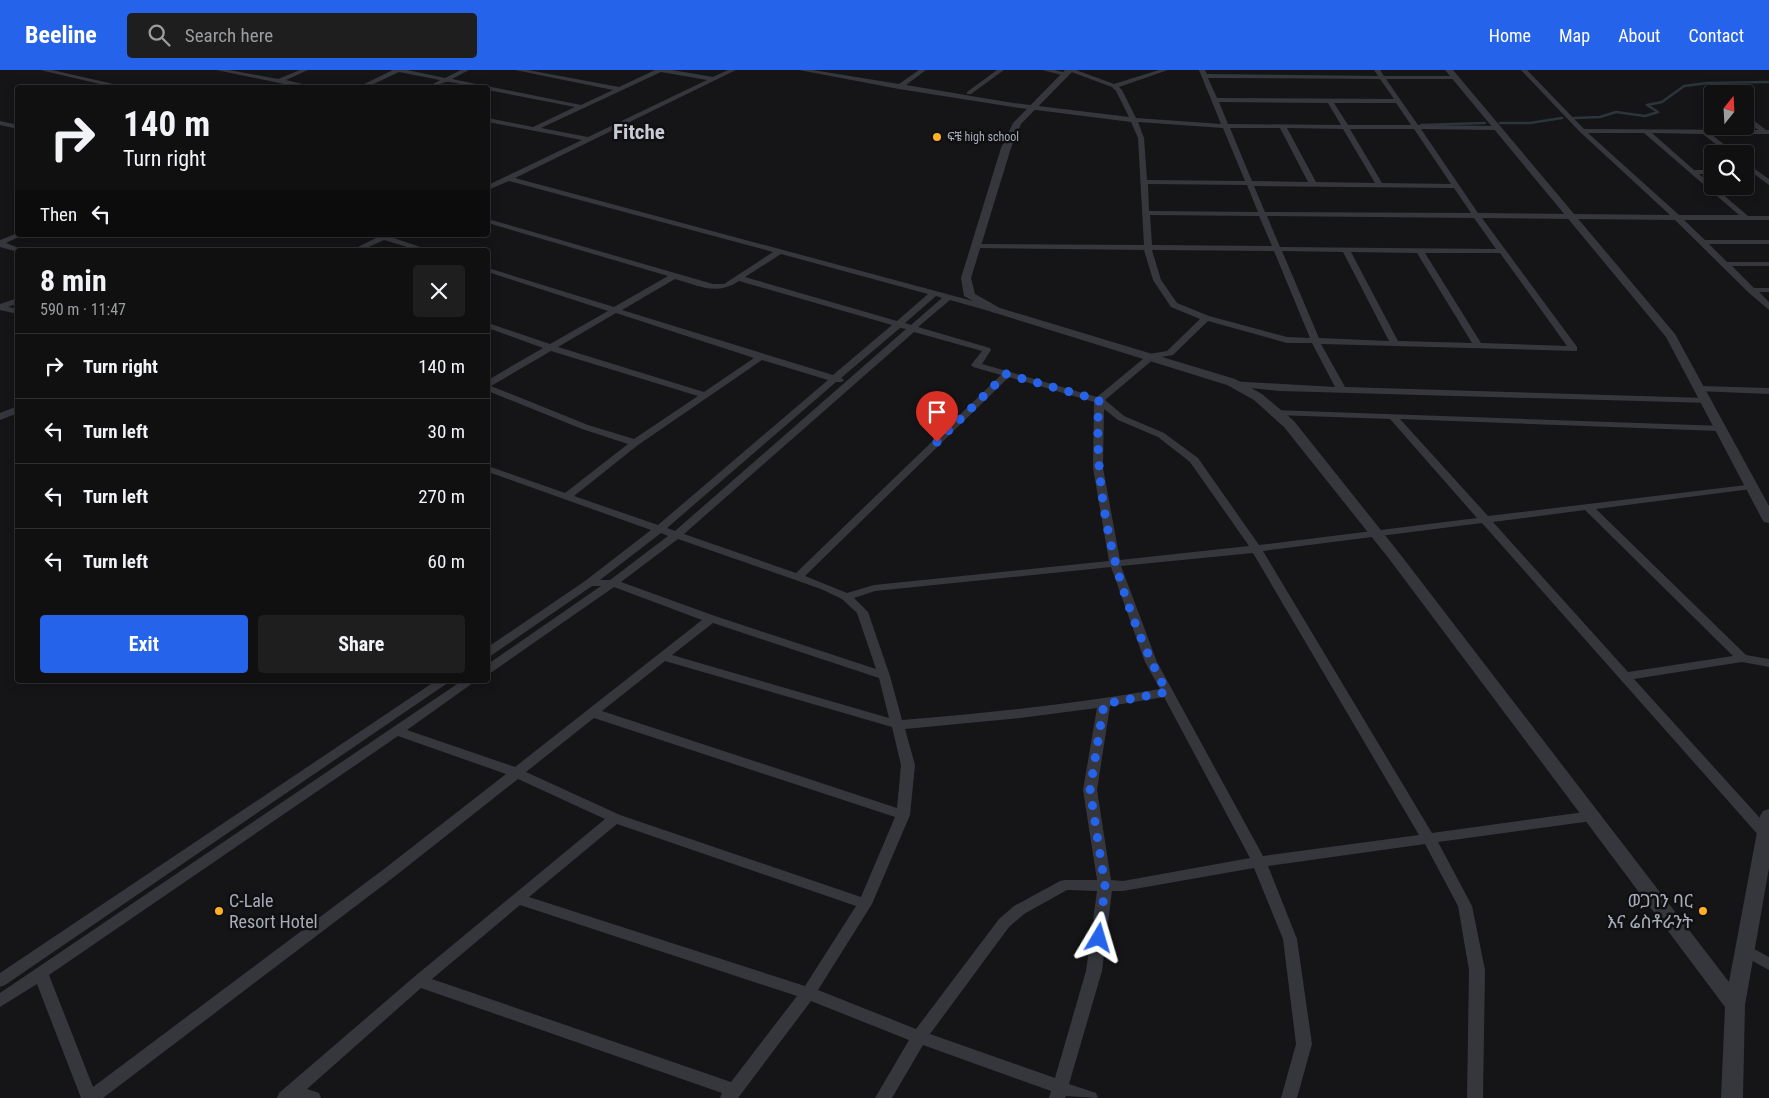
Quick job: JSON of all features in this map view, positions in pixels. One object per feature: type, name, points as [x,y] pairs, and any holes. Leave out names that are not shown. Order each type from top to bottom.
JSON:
[{"type":"street","points":[[43,70],[114,85]]},
{"type":"street","points":[[219,70],[300,85]]},
{"type":"street","points":[[279,81],[305,70]]},
{"type":"street","points":[[366,85],[398,70],[472,85]]},
{"type":"street","points":[[435,85],[466,70]]},
{"type":"street","points":[[518,70],[619,89]]},
{"type":"street","points":[[534,129],[661,70],[714,79]]},
{"type":"street","points":[[490,187],[586,139],[733,70]]},
{"type":"street","points":[[802,70],[1034,107],[1134,120],[1226,126],[1497,128]]},
{"type":"street","points":[[824,70],[901,85],[1018,101],[1034,107]]},
{"type":"street","points":[[901,85],[923,70]]},
{"type":"street","points":[[969,93],[1000,70]]},
{"type":"street","points":[[1045,70],[1093,77],[1119,90],[1141,138],[1148,248],[1157,280],[1174,305],[1206,318],[1287,340],[1574,349],[1456,186],[1377,70]]},
{"type":"street","points":[[1114,86],[1165,70]]},
{"type":"street","points":[[1312,70],[1317,78]]},
{"type":"street","points":[[1524,70],[1582,131],[1678,218],[1769,307]]},
{"type":"street","points":[[996,310],[970,296],[966,278],[975,246],[1006,148],[1017,123],[1068,72]]},
{"type":"street","points":[[1341,389],[1316,342],[1204,73],[1317,78],[1383,78],[1452,74],[1671,336],[1769,520]]},
{"type":"street","points":[[490,89],[582,106]]},
{"type":"street","points":[[1215,100],[1398,101]]},
{"type":"street","points":[[1330,101],[1380,185]]},
{"type":"street","points":[[490,120],[586,139]]},
{"type":"street","points":[[0,123],[15,126]]},
{"type":"street","points":[[1754,123],[1767,133]]},
{"type":"street","points":[[1283,126],[1313,184]]},
{"type":"street","points":[[1582,131],[1704,132]]},
{"type":"street","points":[[1645,131],[1746,218]]},
{"type":"street","points":[[1754,133],[1767,133]]},
{"type":"street","points":[[1709,135],[1722,145]]},
{"type":"street","points":[[1693,172],[1704,172]]},
{"type":"street","points":[[1756,173],[1769,183]]},
{"type":"street","points":[[508,178],[996,310],[1152,356],[1232,383],[1258,397],[1289,424],[1395,557],[1735,1005]]},
{"type":"street","points":[[1144,182],[1456,186]]},
{"type":"street","points":[[1147,213],[1769,218]]},
{"type":"street","points":[[490,222],[713,287],[726,286],[780,251]]},
{"type":"street","points":[[0,244],[15,237]]},
{"type":"street","points":[[360,248],[384,237]]},
{"type":"street","points":[[389,237],[419,248]]},
{"type":"street","points":[[1702,242],[1769,242]]},
{"type":"street","points":[[0,244],[15,248]]},
{"type":"street","points":[[975,246],[1503,251]]},
{"type":"street","points":[[1346,250],[1395,344]]},
{"type":"street","points":[[1420,251],[1478,346]]},
{"type":"street","points":[[1725,264],[1769,264]]},
{"type":"street","points":[[490,271],[849,383]]},
{"type":"street","points":[[490,385],[674,276]]},
{"type":"street","points":[[738,278],[987,350],[976,365],[1099,400],[1121,418],[1161,434],[1194,460],[1256,549],[1429,839],[1465,906],[1477,970],[1475,1098]]},
{"type":"street","points":[[1751,290],[1769,290]]},
{"type":"street","points":[[490,651],[589,583],[659,529],[936,293]]},
{"type":"street","points":[[490,668],[613,583],[676,535],[948,297]]},
{"type":"street","points":[[0,307],[15,301]]},
{"type":"street","points":[[0,307],[15,311]]},
{"type":"street","points":[[1206,318],[1170,353],[1152,356],[1099,400],[1098,468],[1115,564],[1151,662],[1259,862],[1290,939],[1304,1044],[1289,1098]]},
{"type":"street","points":[[490,327],[551,348],[704,395]]},
{"type":"street","points":[[566,497],[635,443],[761,357]]},
{"type":"street","points":[[798,578],[1006,374]]},
{"type":"street","points":[[1232,383],[1280,388],[1706,401]]},
{"type":"street","points":[[490,387],[586,427],[635,443]]},
{"type":"street","points":[[1700,389],[1769,391]]},
{"type":"street","points":[[0,417],[15,410]]},
{"type":"street","points":[[1276,412],[1720,428]]},
{"type":"street","points":[[1393,417],[1767,835],[1735,1005],[1732,1098]]},
{"type":"street","points":[[419,981],[731,1094],[808,993],[865,904],[902,815],[908,764],[898,725],[884,676],[862,612],[846,597],[798,578],[490,470]]},
{"type":"street","points":[[846,597],[874,588],[1256,549],[1751,486]]},
{"type":"street","points":[[1587,506],[1742,658]]},
{"type":"street","points":[[589,583],[613,583],[712,619],[884,676]]},
{"type":"street","points":[[41,973],[90,1098],[381,878],[712,619]]},
{"type":"street","points":[[664,657],[898,725],[1104,704],[1167,692]]},
{"type":"street","points":[[1625,676],[1742,658],[1769,663]]},
{"type":"street","points":[[0,981],[442,683]]},
{"type":"street","points":[[0,1001],[467,683]]},
{"type":"street","points":[[1059,1093],[1094,970],[1105,886],[1090,790],[1104,704]]},
{"type":"street","points":[[591,712],[902,815]]},
{"type":"street","points":[[396,731],[515,772],[615,818],[865,904]]},
{"type":"street","points":[[883,1098],[919,1038],[1004,923],[1019,910],[1065,885],[1123,886],[1259,862],[1592,816]]},
{"type":"street","points":[[292,1096],[419,981],[615,818]]},
{"type":"street","points":[[517,900],[808,993],[1059,1093],[1090,1098]]},
{"type":"street","points":[[1745,950],[1769,964]]},
{"type":"street","points":[[292,1096],[313,1098]]},
{"type":"waterway","points":[[1574,118],[1600,117],[1616,112],[1645,116],[1658,112],[1647,105],[1662,102],[1684,86],[1707,83],[1769,82]]},
{"type":"waterway","points":[[1500,123],[1530,123],[1562,118]]},
{"type":"waterway","points":[[1421,125],[1485,123]]},
{"type":"place","name":"ፍቼ high school","points":[[937,137]]},
{"type":"place","name":"C-Lale Resort Hotel","points":[[219,911]]},
{"type":"place","name":"ወጋገን ባር እና ሬስቶራንት","points":[[1703,911]]},
{"type":"district","name":"Fitche","points":[[639,132]]},
{"type":"route","points":[[937,442],[1006,374],[1099,400],[1097,424],[1098,468],[1115,564],[1151,662],[1167,692],[1104,704],[1090,790],[1105,886],[1099,938]]}]
